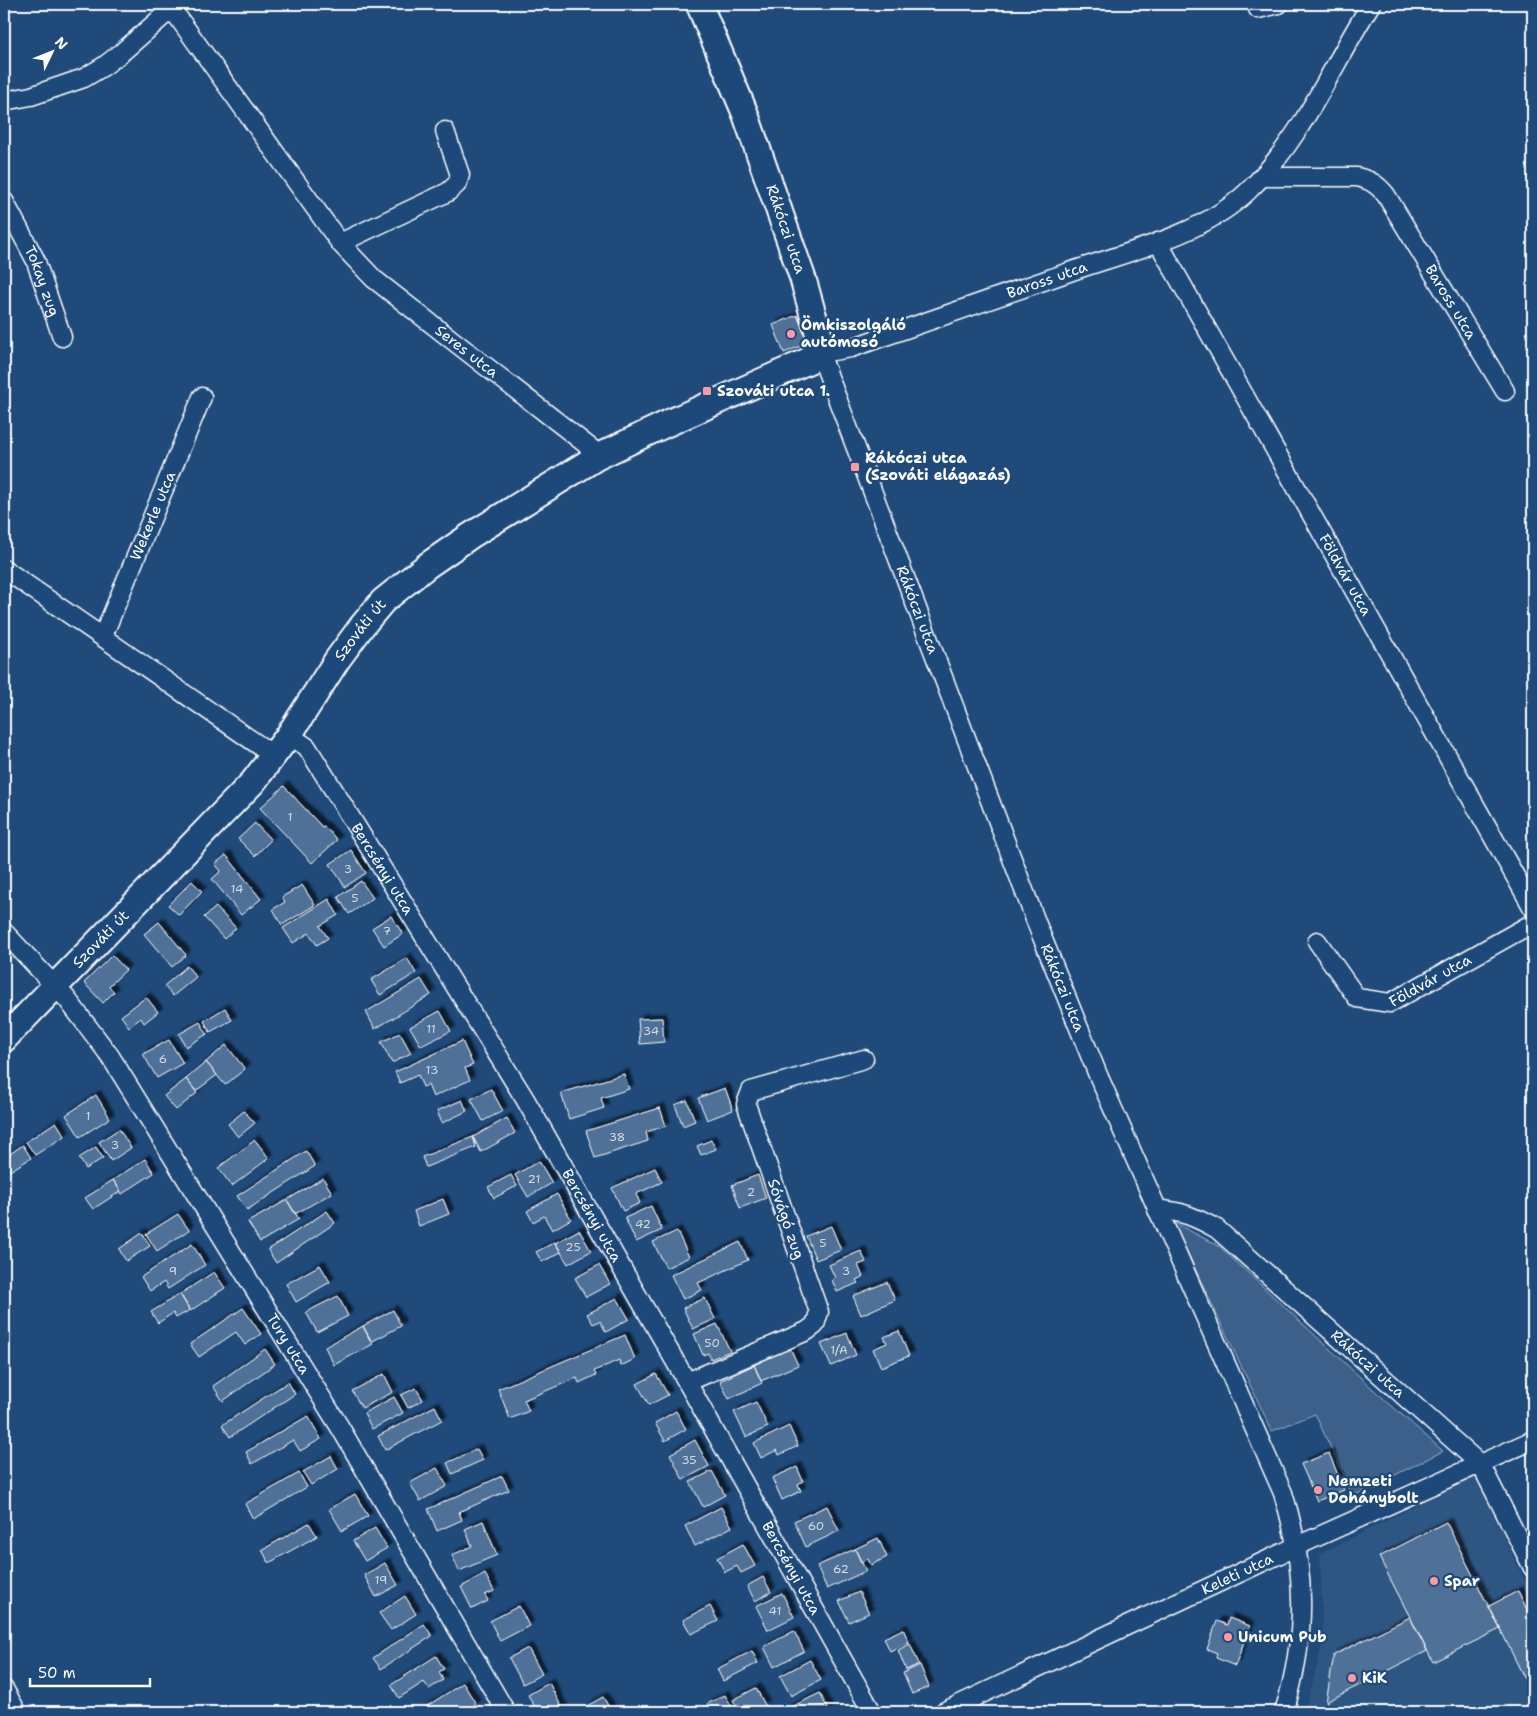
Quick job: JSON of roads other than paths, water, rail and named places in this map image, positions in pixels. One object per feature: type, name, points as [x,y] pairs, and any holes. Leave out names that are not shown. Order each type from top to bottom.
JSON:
[{"type":"main road","name":"Rákóczi utca","points":[[699,4],[745,113],[780,211],[818,329],[820,339],[818,348]]},
{"type":"main road","name":"Szováti út","points":[[4,1039],[253,782],[289,735],[362,626],[383,601],[428,565],[470,536],[597,457],[683,416],[810,360],[818,348]]},
{"type":"street","points":[[1258,8],[1280,4]]},
{"type":"street","name":"Baross utca","points":[[818,348],[833,351],[851,348],[1158,242],[1218,215],[1246,193],[1262,177],[1290,142],[1368,5]]},
{"type":"street","points":[[4,102],[31,96],[84,78],[122,53],[174,7]]},
{"type":"street","name":"Seres utca","points":[[174,7],[340,243],[374,279],[592,448],[597,457]]},
{"type":"street","points":[[340,243],[448,192],[457,184],[460,175],[445,131]]},
{"type":"street","name":"Baross utca","points":[[1262,177],[1357,177],[1367,179],[1378,185],[1386,195],[1505,391]]},
{"type":"street","name":"Tokay zug","points":[[4,201],[35,259],[62,337]]},
{"type":"street","name":"Földvár utca","points":[[1158,242],[1533,908]]},
{"type":"street","name":"Rákóczi utca","points":[[818,348],[1038,927],[1098,1075],[1283,1493],[1297,1546],[1301,1592],[1300,1633],[1295,1674],[1284,1712]]},
{"type":"street","name":"Wekerle utca","points":[[103,636],[202,397]]},
{"type":"street","points":[[4,569],[273,755]]},
{"type":"street","name":"Bercsényi utca","points":[[289,735],[307,747],[525,1099],[687,1382],[872,1712]]},
{"type":"street","name":"Földvár utca","points":[[1317,942],[1357,998],[1390,1003],[1533,923]]},
{"type":"street","name":"Tury utca","points":[[4,932],[67,999],[110,1056],[341,1429],[506,1712]]},
{"type":"street","name":"Sóvágó zug","points":[[687,1382],[807,1331],[815,1325],[819,1312],[746,1104],[751,1091],[864,1059]]},
{"type":"street","name":"Rákóczi utca","points":[[1157,1210],[1173,1210],[1185,1213],[1217,1229],[1481,1465],[1533,1568]]},
{"type":"street","name":"Keleti utca","points":[[943,1712],[1297,1546],[1533,1440]]},
{"type":"street","points":[[4,1689],[17,1712]]},
{"type":"place","name":"Ömkiszolgáló autómosó","points":[[791,334]]},
{"type":"place","name":"Szováti utca 1.","points":[[707,391]]},
{"type":"place","name":"Rákóczi utca (Szováti elágazás)","points":[[855,467]]},
{"type":"place","name":"Nemzeti Dohánybolt","points":[[1318,1490]]},
{"type":"place","name":"Spar","points":[[1434,1581]]},
{"type":"place","name":"Unicum Pub","points":[[1228,1637]]},
{"type":"place","name":"KiK","points":[[1352,1678]]}]
